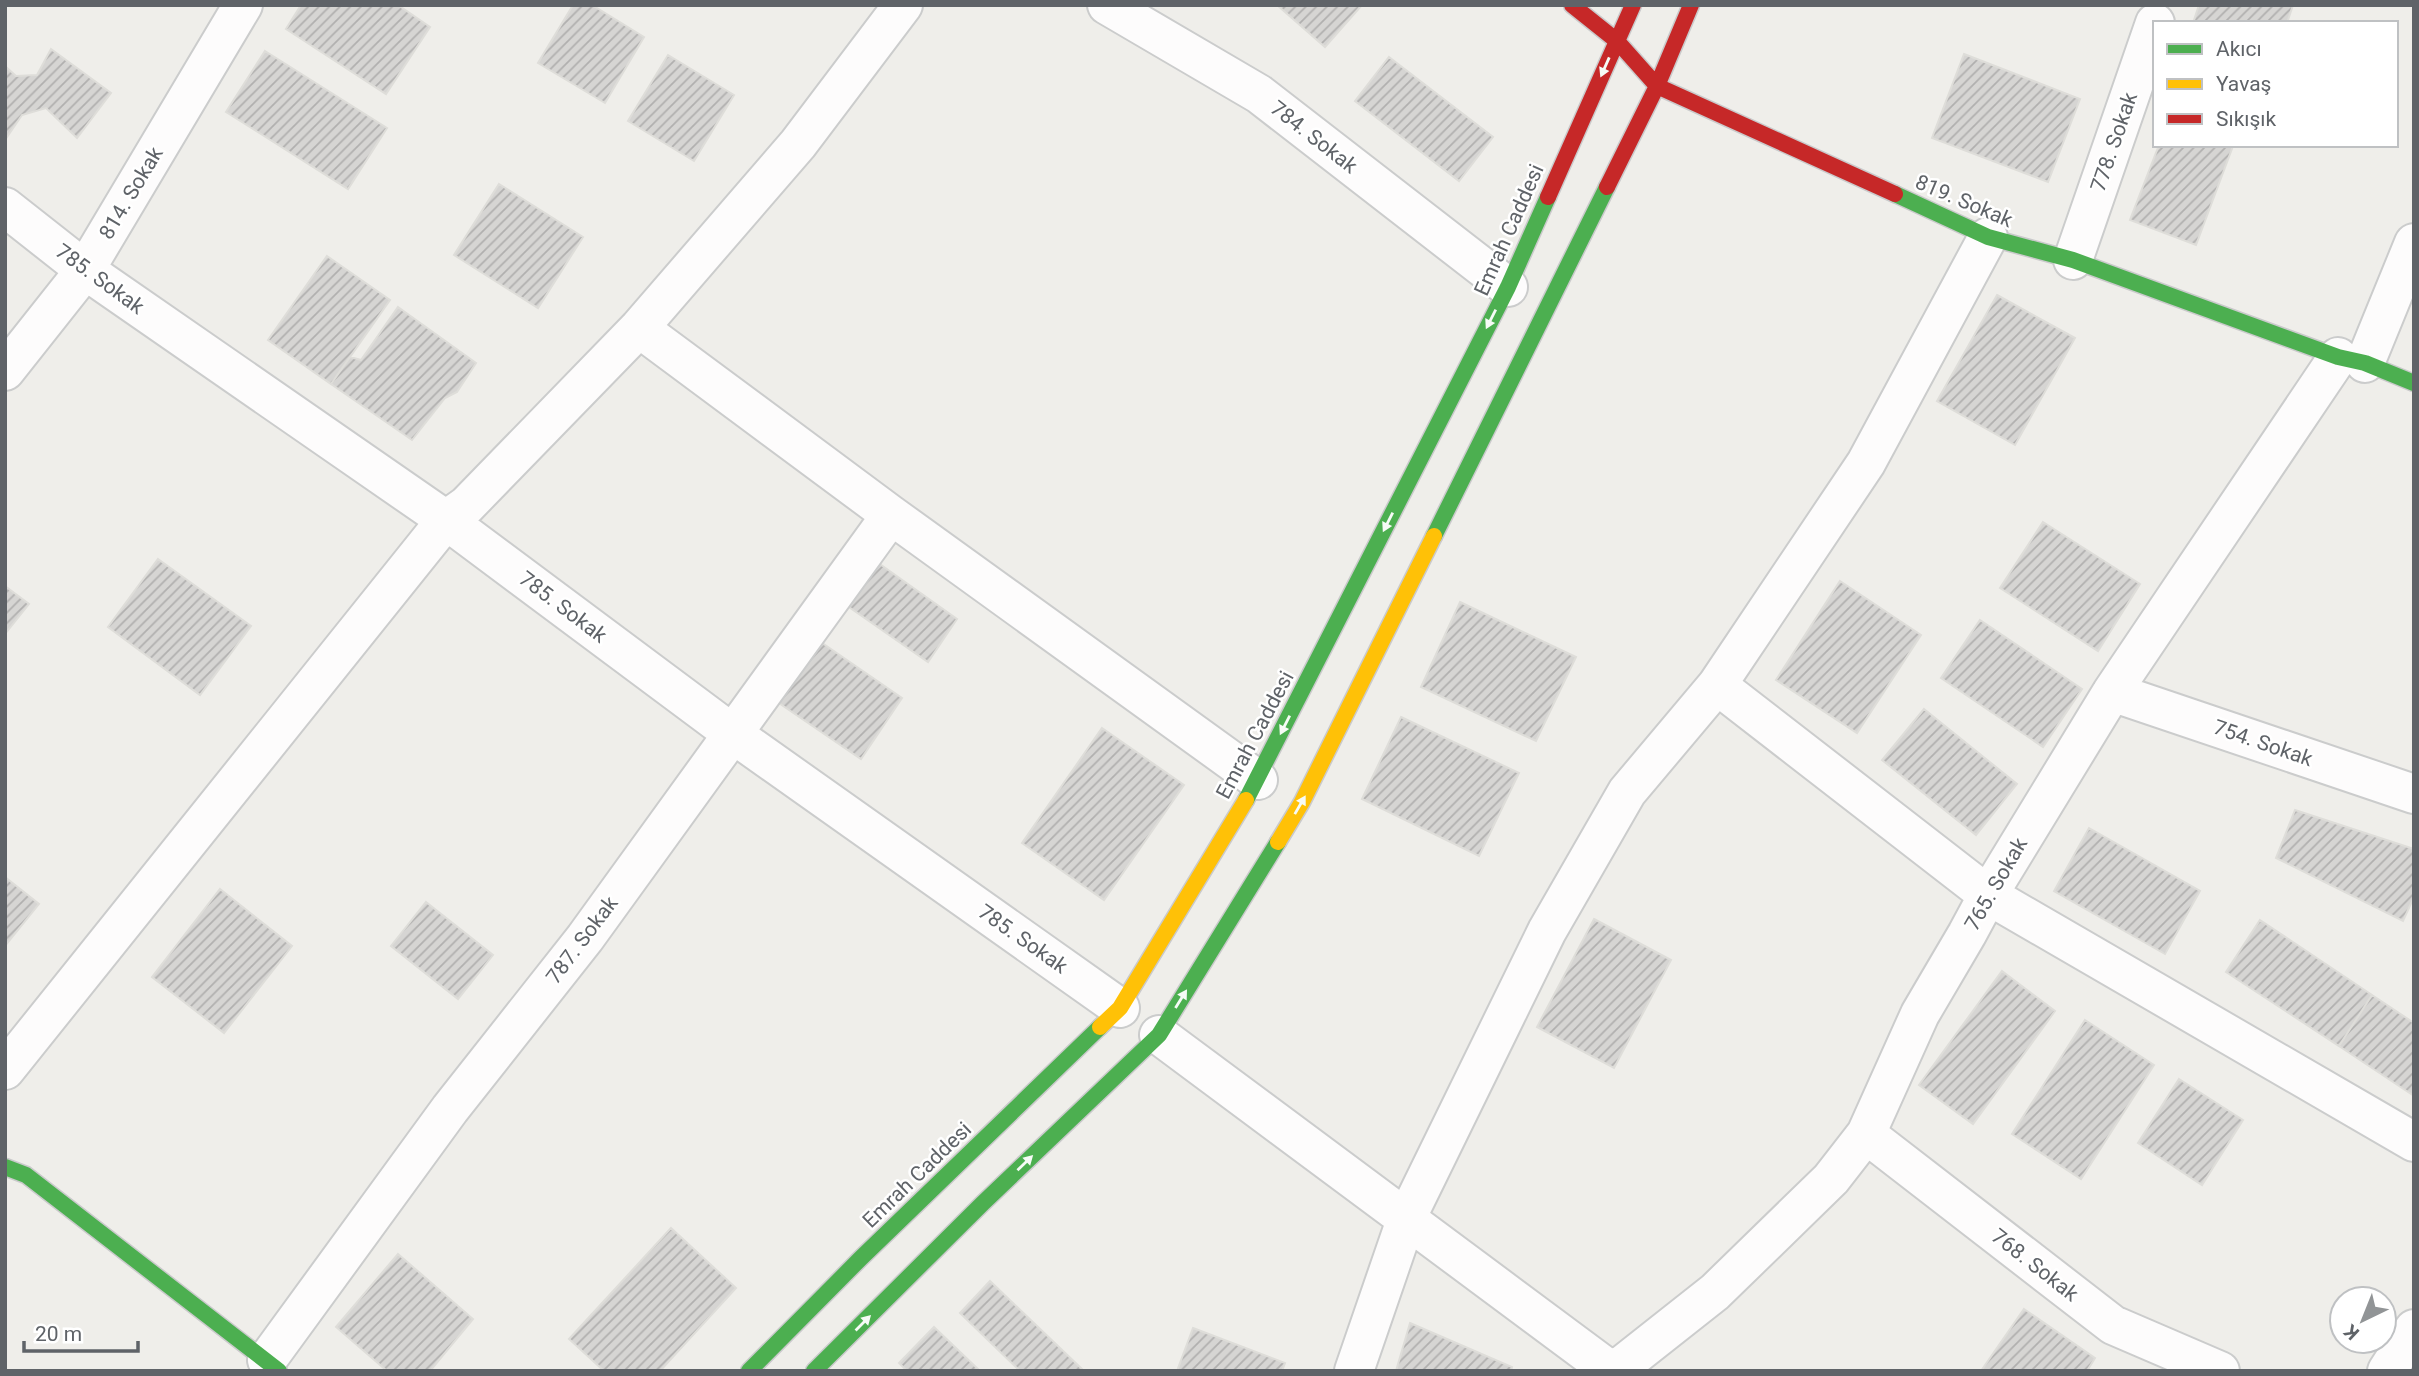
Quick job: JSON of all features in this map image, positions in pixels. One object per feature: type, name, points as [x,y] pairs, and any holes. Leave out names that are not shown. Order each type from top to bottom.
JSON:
[{"type":"street","name":"814. Sokak","points":[[5,372],[85,270],[243,5]]},
{"type":"street","points":[[5,1070],[446,520],[467,505],[639,328],[798,144],[903,5]]},
{"type":"street","name":"784. Sokak","points":[[1107,5],[1259,94],[1508,287]]},
{"type":"street","name":"819. Sokak","points":[[1572,5],[1617,41],[1657,86],[1988,237],[2073,260],[2414,383]]},
{"type":"street","name":"Emrah Caddesi","points":[[750,1371],[861,1258],[1120,1008],[1258,780],[1508,287],[1633,5]]},
{"type":"street","points":[[814,1371],[1158,1035],[1303,802],[1657,86],[1691,5]]},
{"type":"street","name":"778. Sokak","points":[[2073,260],[2153,29]]},
{"type":"street","name":"785. Sokak","points":[[5,207],[85,270],[446,520],[733,734],[1120,1008]]},
{"type":"street","points":[[1354,1371],[1407,1217],[1547,931],[1627,792],[1717,685],[1866,463],[1988,237]]},
{"type":"street","name":"765. Sokak","points":[[1613,1371],[1715,1292],[1830,1179],[1866,1134],[1920,1014],[1988,895],[2112,692],[2351,360],[2414,243]]},
{"type":"street","points":[[639,328],[891,515],[1258,780]]},
{"type":"street","name":"787. Sokak","points":[[273,1366],[450,1109],[585,939],[891,515]]},
{"type":"street","points":[[1717,685],[1988,895],[2414,1142]]},
{"type":"street","name":"754. Sokak","points":[[2112,692],[2414,794]]},
{"type":"street","points":[[1158,1035],[1613,1371]]},
{"type":"street","name":"768. Sokak","points":[[1866,1134],[2113,1325],[2220,1371]]},
{"type":"street","points":[[5,1167],[26,1175],[273,1366]]},
{"type":"street","points":[[2387,1371],[2414,1329]]},
{"type":"building","points":[[301,5],[398,5],[430,27],[386,94],[286,29]]},
{"type":"building","points":[[573,5],[592,5],[644,37],[605,103],[538,63]]},
{"type":"building","points":[[1277,5],[1362,5],[1325,47]]},
{"type":"building","points":[[2199,5],[2293,5],[2288,21],[2194,21]]},
{"type":"building","points":[[51,49],[111,93],[77,138],[46,108],[22,115],[5,140],[5,66],[16,76],[37,75]]},
{"type":"building","points":[[265,51],[387,128],[348,189],[226,112]]},
{"type":"building","points":[[1964,54],[2080,99],[2048,182],[1932,138]]},
{"type":"building","points":[[668,55],[734,95],[694,161],[628,121]]},
{"type":"building","points":[[1389,57],[1493,137],[1459,181],[1355,101]]},
{"type":"building","points":[[2158,147],[2233,147],[2196,245],[2130,220]]},
{"type":"building","points":[[499,184],[583,237],[538,308],[454,255]]},
{"type":"building","points":[[327,256],[390,300],[331,384],[268,340]]},
{"type":"building","points":[[1997,295],[2075,338],[2015,445],[1937,401]]},
{"type":"building","points":[[398,307],[476,363],[457,392],[445,398],[412,440],[331,384],[350,357],[361,360]]},
{"type":"building","points":[[2043,522],[2140,584],[2098,651],[2000,588]]},
{"type":"building","points":[[158,559],[251,626],[200,695],[108,627]]},
{"type":"building","points":[[877,562],[957,619],[928,662],[846,605]]},
{"type":"building","points":[[1840,581],[1921,635],[1857,733],[1776,680]]},
{"type":"building","points":[[5,586],[29,604],[5,634]]},
{"type":"building","points":[[1460,602],[1576,657],[1536,741],[1421,687]]},
{"type":"building","points":[[1980,620],[2082,689],[2043,747],[1941,678]]},
{"type":"building","points":[[815,638],[902,698],[861,759],[773,699]]},
{"type":"building","points":[[1924,709],[2017,784],[1976,835],[1882,760]]},
{"type":"building","points":[[1401,717],[1519,773],[1479,856],[1362,799]]},
{"type":"building","points":[[1102,728],[1184,785],[1104,900],[1022,843]]},
{"type":"building","points":[[2295,810],[2414,849],[2414,897],[2403,921],[2276,858]]},
{"type":"building","points":[[2089,828],[2200,891],[2165,954],[2054,891]]},
{"type":"building","points":[[5,877],[39,904],[5,946]]},
{"type":"building","points":[[220,889],[292,946],[224,1033],[152,977]]},
{"type":"building","points":[[426,902],[493,955],[458,999],[391,946]]},
{"type":"building","points":[[1594,919],[1671,960],[1614,1068],[1537,1027]]},
{"type":"building","points":[[2260,920],[2372,995],[2339,1046],[2226,972]]},
{"type":"building","points":[[2002,971],[2055,1011],[1973,1124],[1919,1085]]},
{"type":"building","points":[[2372,995],[2414,1023],[2414,1096],[2339,1046]]},
{"type":"building","points":[[2085,1020],[2154,1065],[2081,1179],[2012,1134]]},
{"type":"building","points":[[2179,1079],[2243,1120],[2202,1185],[2138,1143]]},
{"type":"building","points":[[671,1228],[736,1288],[660,1371],[604,1371],[569,1339]]},
{"type":"building","points":[[398,1254],[473,1319],[430,1371],[387,1371],[336,1327]]},
{"type":"building","points":[[990,1281],[1082,1369],[1020,1371],[960,1313]]},
{"type":"building","points":[[2024,1309],[2095,1358],[2087,1371],[1981,1371]]},
{"type":"building","points":[[1410,1323],[1512,1367],[1511,1371],[1396,1371]]},
{"type":"building","points":[[934,1327],[980,1371],[907,1371],[899,1363]]},
{"type":"building","points":[[1193,1328],[1285,1363],[1282,1371],[1177,1371]]},
{"type":"traffic: fast","points":[[1434,536],[1607,187]]},
{"type":"traffic: fast","points":[[1895,194],[1988,237],[2073,260],[2338,357],[2365,363],[2414,383]]},
{"type":"traffic: fast","points":[[1246,800],[1508,287],[1548,197]]},
{"type":"traffic: fast","points":[[814,1371],[983,1203],[1159,1035],[1278,842]]},
{"type":"traffic: fast","points":[[749,1371],[861,1258],[1100,1027]]},
{"type":"traffic: fast","points":[[5,1167],[26,1175],[279,1371]]},
{"type":"traffic: slow","points":[[1278,842],[1302,802],[1434,536]]},
{"type":"traffic: slow","points":[[1100,1027],[1120,1008],[1246,800]]},
{"type":"traffic: jam","points":[[1572,5],[1617,41],[1657,86],[1895,194]]},
{"type":"traffic: jam","points":[[1548,197],[1633,5]]},
{"type":"traffic: jam","points":[[1607,187],[1657,86],[1691,5]]}]
